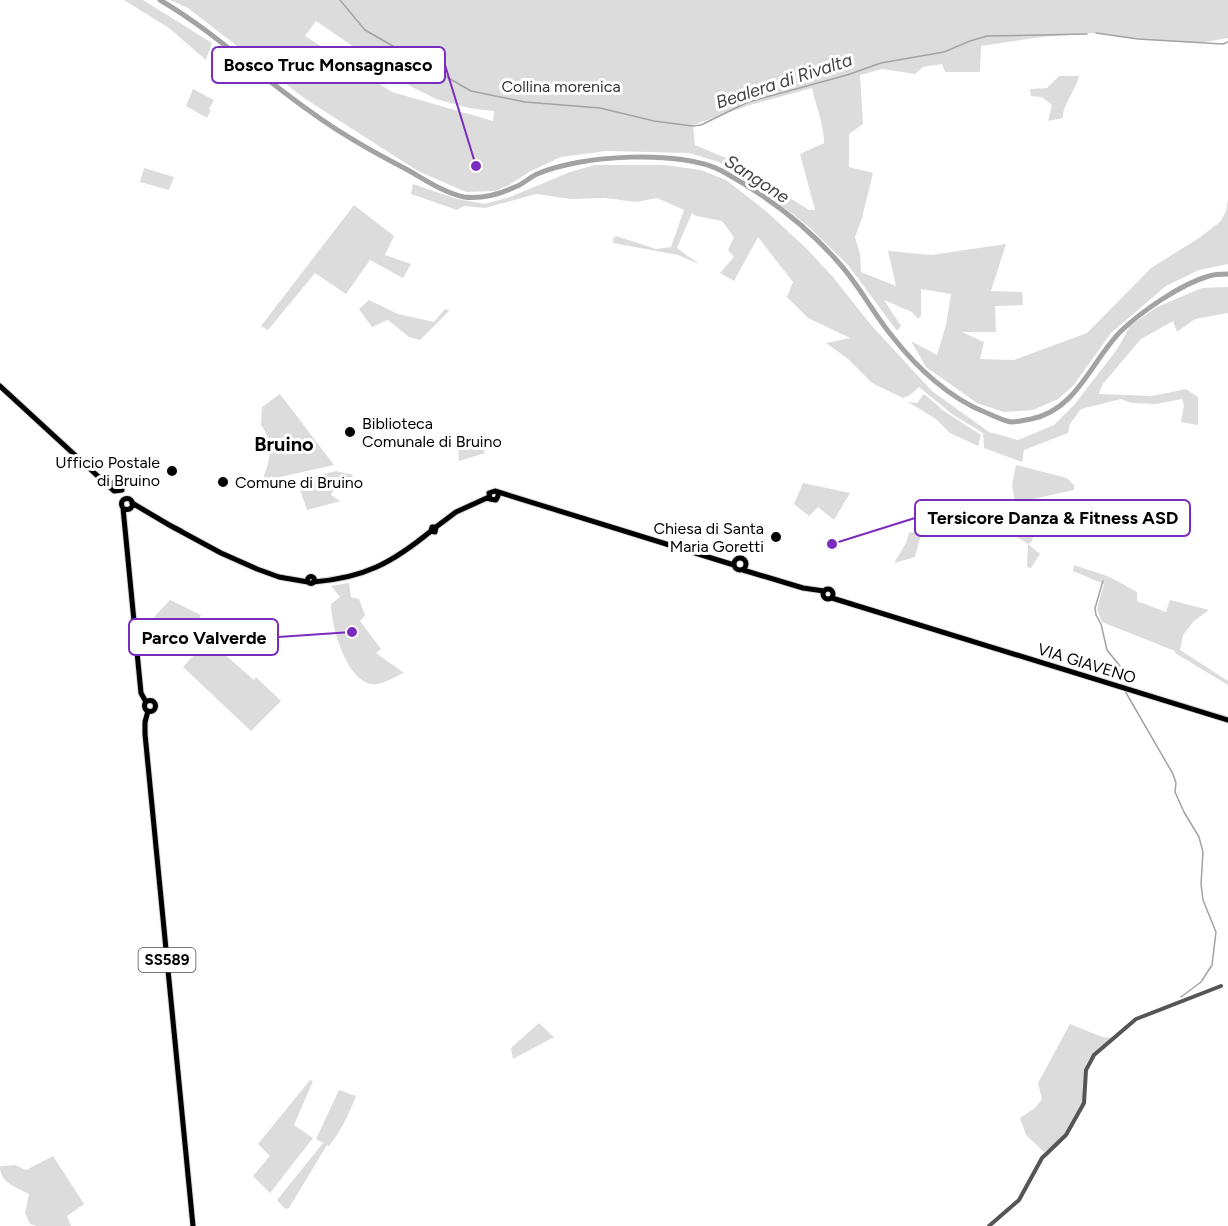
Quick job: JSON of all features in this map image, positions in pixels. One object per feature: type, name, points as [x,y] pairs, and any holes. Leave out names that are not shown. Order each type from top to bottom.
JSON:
[{"type":"main road","name":"SS589","points":[[0,386],[129,505]]},
{"type":"main road","name":"SS589","points":[[93,470],[122,482],[129,505],[124,517],[141,693],[146,702],[144,706],[148,711]]},
{"type":"main road","points":[[116,480],[112,488],[120,491],[123,488]]},
{"type":"main road","points":[[129,505],[247,565],[279,577],[300,580],[323,581],[352,577],[381,567],[405,552],[456,512],[494,497],[523,501],[745,569],[745,562],[740,558],[735,559],[734,564]]},
{"type":"main road","name":"VIA GIAVENO","points":[[745,569],[824,593],[830,589],[832,596],[847,602],[1228,720]]},
{"type":"main road","name":"SS589","points":[[146,702],[151,700],[155,705],[154,710],[148,711]]},
{"type":"main road","name":"SS589","points":[[148,711],[144,723],[193,1226]]},
{"type":"street","points":[[989,1226],[1019,1200],[1042,1158],[1066,1135],[1082,1109],[1086,1096],[1086,1070],[1094,1055],[1136,1018],[1220,988]]},
{"type":"green space","points":[[124,0],[143,0],[212,43],[206,60],[169,28]]},
{"type":"green space","name":"Collina morenica","points":[[170,0],[1228,0],[1228,38],[1199,43],[1138,39],[1096,33],[1041,37],[981,46],[980,72],[945,72],[942,64],[923,67],[915,74],[882,69],[860,75],[863,124],[849,134],[849,167],[873,173],[855,237],[860,254],[861,272],[896,286],[888,251],[931,255],[1006,244],[991,291],[1022,292],[1023,305],[995,306],[996,332],[962,332],[984,342],[980,359],[1014,360],[1087,333],[1151,268],[1220,222],[1226,211],[1228,199],[1228,264],[1199,270],[1166,286],[1111,333],[1073,386],[1058,399],[1033,410],[1004,412],[977,403],[926,367],[911,341],[937,355],[946,325],[951,294],[921,289],[921,316],[918,319],[912,312],[884,300],[901,326],[897,331],[848,265],[808,226],[729,165],[689,153],[606,151],[561,157],[495,191],[466,192],[418,171],[304,98],[188,8]],"holes":[[[316,21],[412,87],[436,99],[469,108],[494,111],[493,121],[392,92],[305,36]],[[812,88],[824,143],[800,154],[815,210],[809,210],[728,159],[695,145],[693,125],[750,105]]]},
{"type":"green space","points":[[1059,76],[1079,76],[1063,118],[1048,121],[1052,105],[1042,97],[1031,96],[1030,89],[1047,88]]},
{"type":"green space","points":[[193,89],[214,100],[207,118],[186,106]]},
{"type":"green space","points":[[595,165],[665,165],[701,170],[726,180],[766,211],[806,248],[833,277],[871,325],[932,391],[989,432],[1018,440],[1054,425],[1075,404],[1118,348],[1130,326],[1157,307],[1202,288],[1228,287],[1228,313],[1195,319],[1177,332],[1173,321],[1141,339],[1102,385],[1099,394],[1152,396],[1186,389],[1198,397],[1198,425],[1181,422],[1184,405],[1182,399],[1156,404],[1131,403],[1121,399],[1081,409],[1070,424],[1068,433],[1024,450],[1022,462],[984,448],[983,433],[952,414],[919,387],[903,398],[872,383],[847,358],[826,343],[850,338],[808,318],[787,297],[793,282],[758,237],[734,281],[720,273],[734,257],[728,250],[734,237],[722,221],[696,216],[692,213],[677,248],[699,264],[678,255],[613,243],[616,236],[656,249],[671,247],[684,210],[657,198],[636,202],[605,198],[571,199],[536,194],[485,208],[464,206],[457,210],[411,194],[413,184],[457,199],[485,204]]},
{"type":"green space","points":[[144,168],[174,177],[169,190],[140,182]]},
{"type":"green space","points":[[354,205],[394,236],[385,255],[411,264],[403,278],[370,260],[346,294],[315,273],[268,330],[261,326]]},
{"type":"green space","points":[[369,300],[398,314],[434,322],[445,309],[450,310],[420,340],[409,337],[388,320],[372,327],[359,309]]},
{"type":"green space","points":[[280,394],[334,465],[262,481],[270,446],[261,425],[262,407]]},
{"type":"green space","points":[[924,394],[944,411],[981,435],[978,446],[950,433],[936,419],[908,402],[917,403]]},
{"type":"green space","points":[[479,436],[485,453],[459,461],[458,443]]},
{"type":"green space","points":[[1016,465],[1067,478],[1074,485],[1074,490],[1015,503],[1012,485]]},
{"type":"green space","points":[[336,471],[353,475],[350,479],[346,478],[342,486],[337,484],[331,495],[340,501],[345,500],[307,510],[297,481]]},
{"type":"green space","points":[[803,483],[850,493],[834,520],[818,507],[809,516],[794,504]]},
{"type":"green space","points":[[1042,501],[1032,541],[1028,544],[983,515]]},
{"type":"green space","points":[[922,530],[915,557],[894,563],[909,533]]},
{"type":"green space","points":[[1028,544],[1040,554],[1031,568],[1027,567]]},
{"type":"green space","points":[[1074,565],[1110,577],[1137,592],[1137,601],[1166,612],[1170,600],[1209,610],[1194,621],[1183,635],[1180,650],[1228,681],[1228,685],[1175,651],[1102,622],[1097,609],[1104,584],[1073,571]]},
{"type":"green space","points":[[349,583],[351,597],[359,599],[365,615],[360,621],[381,649],[376,653],[404,673],[377,684],[367,683],[350,666],[338,640],[331,604],[340,597],[331,586]]},
{"type":"green space","points":[[170,600],[201,615],[198,620],[202,623],[193,639],[189,637],[182,648],[172,642],[179,630],[154,617]]},
{"type":"green space","points":[[208,640],[254,680],[256,677],[281,701],[251,731],[183,667]]},
{"type":"green space","points":[[539,1023],[554,1037],[513,1059],[511,1048]]},
{"type":"green space","points":[[1070,1024],[1102,1037],[1113,1038],[1102,1046],[1086,1064],[1084,1096],[1075,1121],[1064,1135],[1044,1152],[1026,1135],[1020,1118],[1035,1108],[1042,1099],[1038,1083]]},
{"type":"green space","points":[[310,1080],[313,1081],[294,1125],[313,1138],[270,1193],[253,1176],[270,1156],[258,1144]]},
{"type":"green space","points":[[339,1090],[356,1096],[351,1109],[289,1208],[285,1209],[277,1200],[323,1143],[316,1139]]},
{"type":"green space","points":[[53,1156],[84,1204],[67,1216],[71,1226],[30,1224],[25,1213],[29,1194],[10,1184],[1,1172],[0,1166],[15,1165],[26,1170]]},
{"type":"waterway","name":"Sangone","points":[[160,0],[199,26],[334,128],[434,185],[457,195],[464,197],[490,195],[509,190],[537,174],[555,168],[603,159],[657,157],[704,164],[722,171],[754,190],[784,212],[827,249],[860,290],[901,348],[935,381],[973,407],[1011,422],[1047,414],[1060,406],[1082,383],[1121,331],[1162,299],[1186,285],[1211,275],[1228,274]]},
{"type":"waterway","name":"Bealera di Rivalta","points":[[340,0],[365,30],[471,91],[525,102],[600,108],[654,121],[692,126],[701,125],[748,102],[847,75],[881,63],[944,52],[987,36],[1087,34]]},
{"type":"waterway","name":"Bealera di Rivalta","points":[[1096,33],[1138,39],[1223,44],[1228,42]]},
{"type":"waterway","points":[[1103,581],[1095,608],[1096,615],[1101,624],[1107,650],[1128,676],[1126,684]]},
{"type":"waterway","points":[[1125,691],[1173,774],[1176,783],[1175,792],[1199,837],[1203,852],[1201,884],[1203,900],[1216,932],[1212,965],[1201,982],[1181,997]]},
{"type":"place","name":"Bosco Truc Monsagnasco","points":[[476,166]]},
{"type":"place","name":"Biblioteca Comunale di Bruino","points":[[350,432]]},
{"type":"place","name":"Ufficio Postale di Bruino","points":[[172,471]]},
{"type":"place","name":"Comune di Bruino","points":[[223,482]]},
{"type":"place","name":"Chiesa di Santa Maria Goretti","points":[[776,537]]},
{"type":"place","name":"Tersicore Danza & Fitness ASD","points":[[832,544]]},
{"type":"place","name":"Parco Valverde","points":[[352,632]]},
{"type":"district","name":"Bruino","points":[[284,444]]}]
